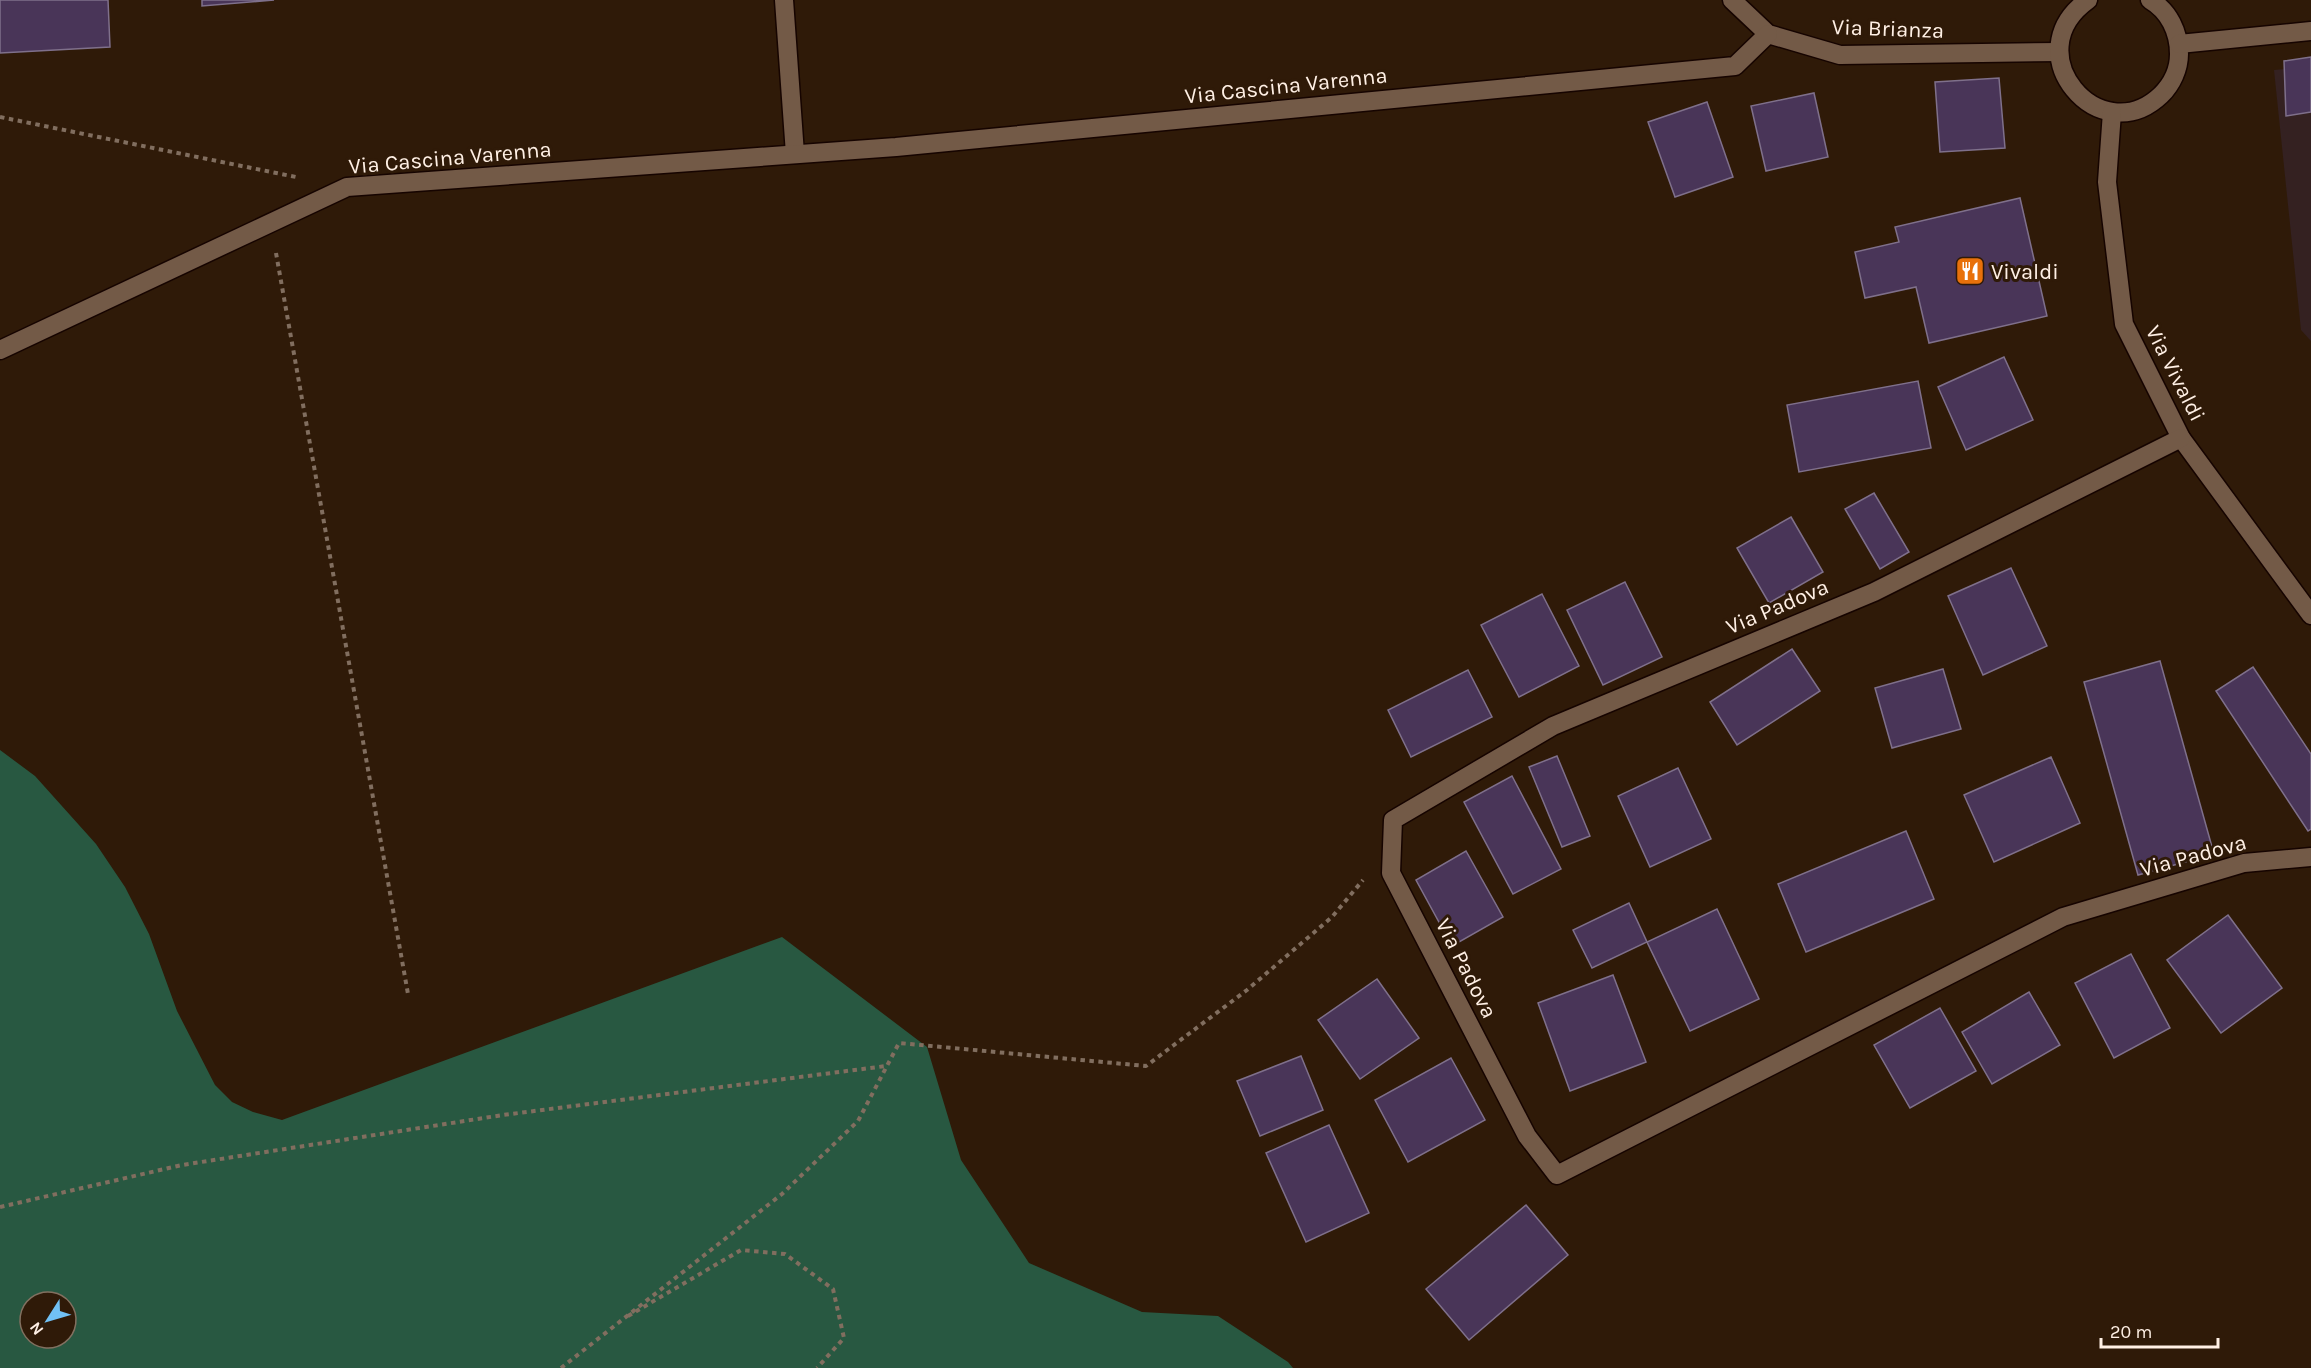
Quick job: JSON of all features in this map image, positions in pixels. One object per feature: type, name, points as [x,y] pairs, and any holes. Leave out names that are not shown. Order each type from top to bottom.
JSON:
[{"type":"street","points":[[784,0],[795,154]]},
{"type":"street","name":"Via Brianza","points":[[1732,0],[1768,34],[1840,55],[2059,52]]},
{"type":"street","points":[[2088,0],[2078,7],[2067,20],[2061,35],[2059,52],[2061,69],[2069,85],[2080,98],[2095,107],[2112,112],[2143,107],[2156,99],[2168,88],[2177,67],[2179,44],[2175,28],[2167,14],[2150,0]]},
{"type":"street","points":[[2179,44],[2311,31]]},
{"type":"street","name":"Via Cascina Varenna","points":[[0,350],[347,187],[896,147],[1735,66],[1768,34]]},
{"type":"street","name":"Via Vivaldi","points":[[2112,112],[2107,182],[2124,324],[2181,438],[2311,615]]},
{"type":"street","name":"Via Padova","points":[[2181,438],[1874,592],[1553,726],[1392,820],[1391,873],[1527,1136],[1557,1176],[2063,916],[2244,863],[2311,857]]},
{"type":"path","points":[[0,117],[301,178]]},
{"type":"path","points":[[270,223],[408,994]]},
{"type":"path","points":[[561,1368],[790,1186],[858,1121],[899,1043],[1146,1066],[1246,990],[1332,917],[1392,845]]},
{"type":"path","points":[[0,1207],[182,1165],[503,1115],[887,1066]]},
{"type":"path","points":[[615,1324],[741,1250],[785,1254],[833,1288],[844,1338],[817,1368]]},
{"type":"shaded area","points":[[2311,67],[2311,341],[2301,330],[2274,70]]},
{"type":"green space","points":[[0,750],[35,776],[96,844],[125,887],[149,934],[177,1011],[215,1085],[232,1102],[253,1112],[282,1120],[782,937],[927,1047],[961,1160],[1029,1263],[1142,1312],[1218,1316],[1288,1362],[1293,1368],[0,1368]]},
{"type":"building","points":[[0,0],[108,0],[110,47],[0,53]]},
{"type":"building","points":[[202,0],[274,0],[202,6]]},
{"type":"building","points":[[2311,57],[2311,112],[2286,116],[2284,61]]},
{"type":"building","points":[[1999,78],[2005,148],[1940,152],[1935,82]]},
{"type":"building","points":[[1814,93],[1828,157],[1766,171],[1751,106]]},
{"type":"building","points":[[1707,102],[1733,177],[1675,197],[1648,122]]},
{"type":"building","points":[[2020,198],[2047,316],[1929,343],[1916,287],[1865,298],[1855,252],[1899,242],[1895,227]]},
{"type":"building","points":[[2004,357],[2033,420],[1966,450],[1938,387]]},
{"type":"building","points":[[1918,381],[1931,448],[1799,472],[1787,405]]},
{"type":"building","points":[[1874,493],[1909,552],[1880,569],[1845,509]]},
{"type":"building","points":[[1791,517],[1823,572],[1769,603],[1737,548]]},
{"type":"building","points":[[2011,568],[2047,646],[1983,675],[1948,596]]},
{"type":"building","points":[[1625,582],[1662,657],[1603,685],[1567,610]]},
{"type":"building","points":[[1542,594],[1579,666],[1519,697],[1481,625]]},
{"type":"building","points":[[1792,649],[1820,691],[1737,745],[1710,702]]},
{"type":"building","points":[[2160,661],[2214,854],[2138,875],[2084,682]]},
{"type":"building","points":[[2253,667],[2311,754],[2311,829],[2308,831],[2216,691]]},
{"type":"building","points":[[1943,669],[1961,729],[1892,748],[1875,688]]},
{"type":"building","points":[[1468,670],[1492,717],[1411,757],[1388,710]]},
{"type":"building","points":[[1557,756],[1590,836],[1562,847],[1529,767]]},
{"type":"building","points":[[2051,757],[2080,823],[1994,862],[1964,795]]},
{"type":"building","points":[[1678,768],[1711,839],[1650,867],[1618,796]]},
{"type":"building","points":[[1512,776],[1561,869],[1513,894],[1464,802]]},
{"type":"building","points":[[1906,831],[1934,899],[1806,952],[1778,884]]},
{"type":"building","points":[[1466,851],[1503,917],[1452,946],[1416,880]]},
{"type":"building","points":[[1629,903],[1647,942],[1592,968],[1573,930]]},
{"type":"building","points":[[1717,909],[1759,999],[1690,1031],[1647,942]]},
{"type":"building","points":[[2228,915],[2282,988],[2221,1033],[2167,960]]},
{"type":"building","points":[[2131,954],[2170,1028],[2114,1058],[2075,983]]},
{"type":"building","points":[[1613,975],[1646,1062],[1570,1091],[1538,1003]]},
{"type":"building","points":[[1377,979],[1419,1038],[1360,1079],[1318,1020]]},
{"type":"building","points":[[2029,992],[2060,1045],[1992,1084],[1962,1032]]},
{"type":"building","points":[[1940,1008],[1976,1071],[1910,1108],[1874,1045]]},
{"type":"building","points":[[1301,1056],[1323,1110],[1260,1136],[1237,1081]]},
{"type":"building","points":[[1451,1058],[1485,1120],[1408,1162],[1375,1100]]},
{"type":"building","points":[[1329,1125],[1369,1213],[1306,1242],[1266,1153]]},
{"type":"building","points":[[1526,1205],[1568,1255],[1469,1340],[1426,1289]]},
{"type":"place","name":"Vivaldi","points":[[1970,271]]}]
